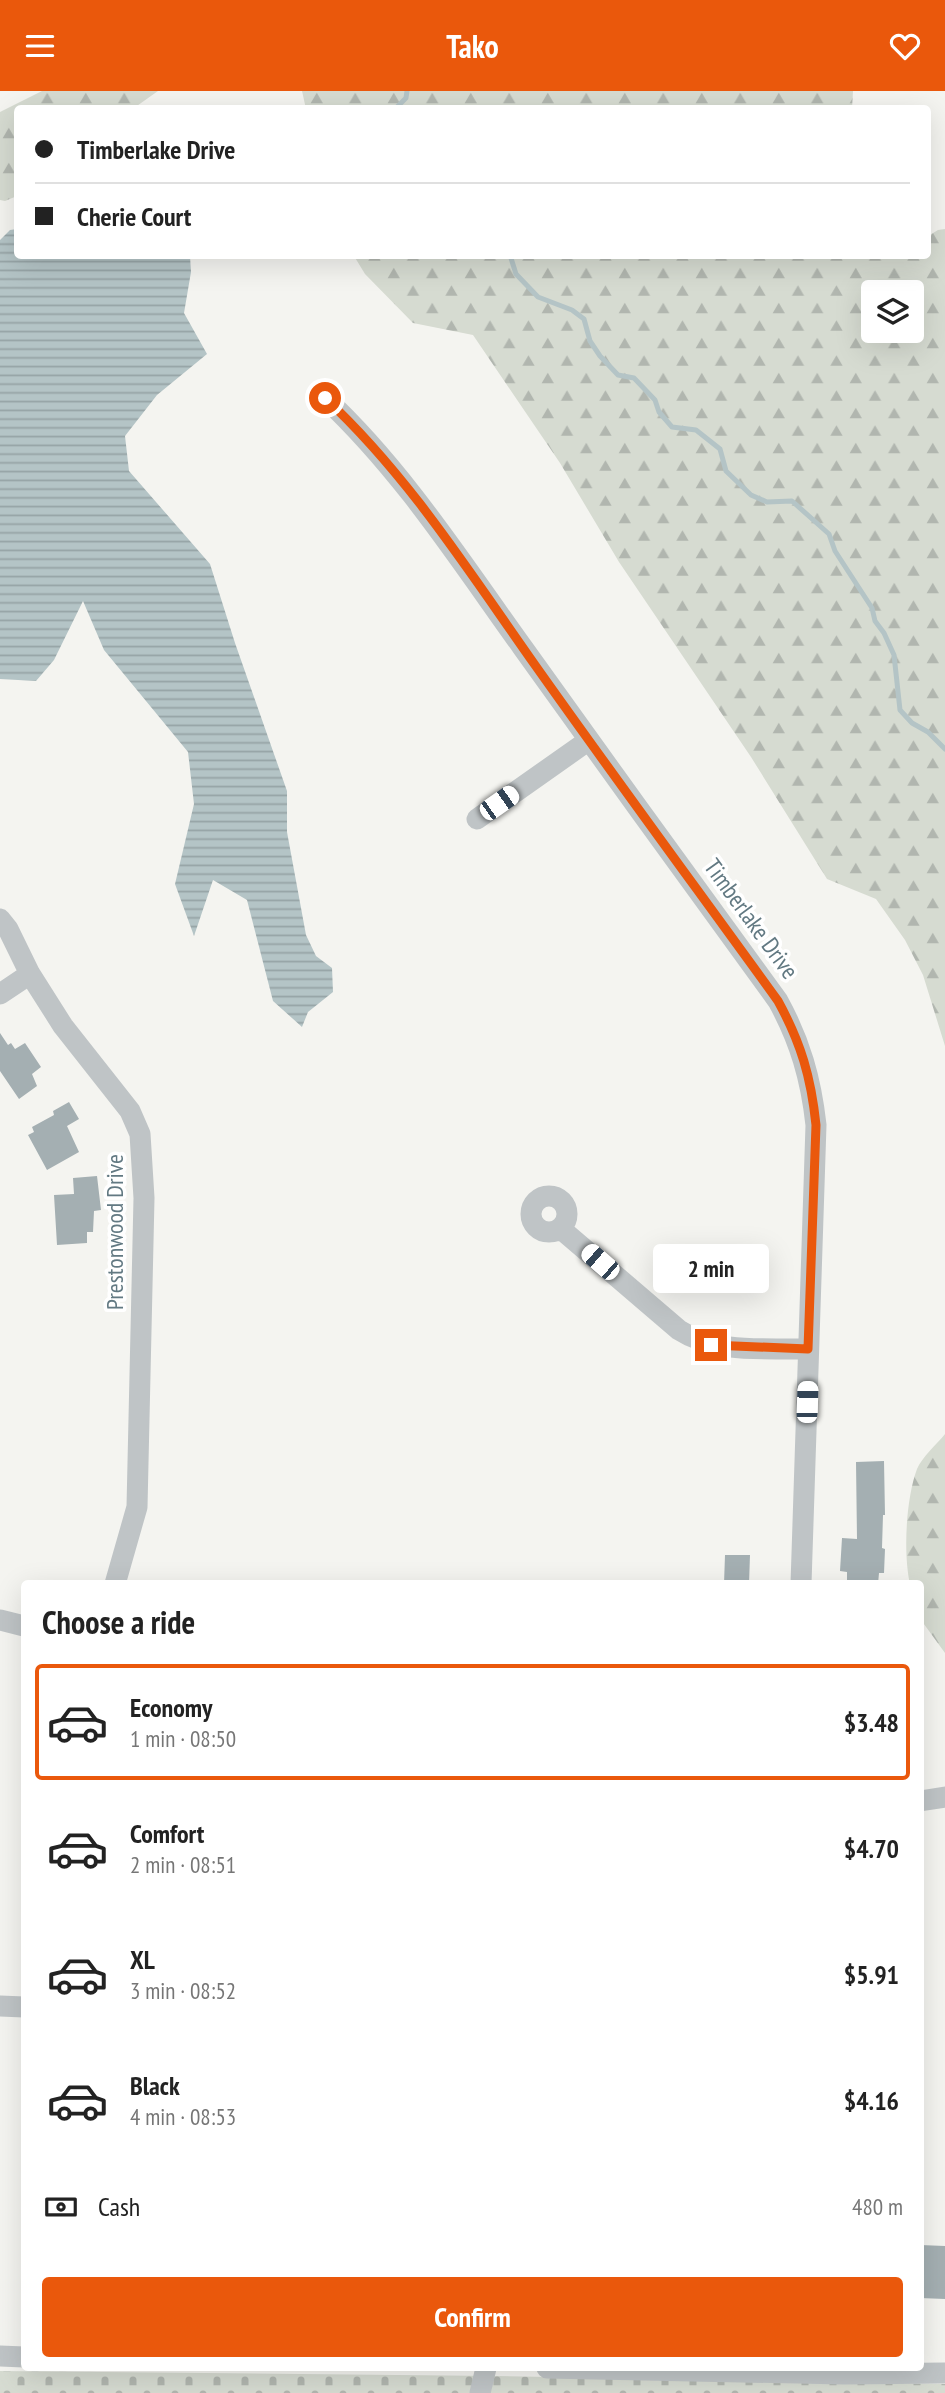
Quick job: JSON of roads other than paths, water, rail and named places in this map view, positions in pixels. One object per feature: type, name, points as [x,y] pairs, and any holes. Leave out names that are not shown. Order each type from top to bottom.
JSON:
[{"type":"street","name":"Timberlake Drive","points":[[325,398],[362,432],[388,462],[778,1001],[803,1055],[812,1089],[816,1125],[801,1580]]},
{"type":"street","points":[[477,819],[589,740]]},
{"type":"street","name":"Prestonwood Drive","points":[[0,919],[63,1026],[130,1111],[140,1133],[144,1198],[137,1507],[116,1580]]},
{"type":"street","points":[[0,994],[30,974]]},
{"type":"street","points":[[561,1229],[693,1339],[711,1345],[808,1349]]},
{"type":"street","points":[[0,1620],[21,1625]]},
{"type":"street","points":[[924,1800],[945,1797]]},
{"type":"street","points":[[0,2006],[21,2007]]},
{"type":"street","points":[[0,2356],[21,2357]]},
{"type":"street","points":[[480,2393],[485,2371]]},
{"type":"street","points":[[602,2371],[820,2383],[844,2371],[945,2373]]},
{"type":"waterway","points":[[399,105],[406,98],[407,91]]},
{"type":"waterway","points":[[511,259],[516,274],[538,297],[572,310],[584,319],[590,341],[600,356],[618,375],[634,378],[655,400],[659,412],[672,427],[696,430],[720,449],[726,471],[751,495],[767,502],[792,501],[829,534],[835,551],[872,608],[875,621],[894,655],[900,710],[945,749]]}]
